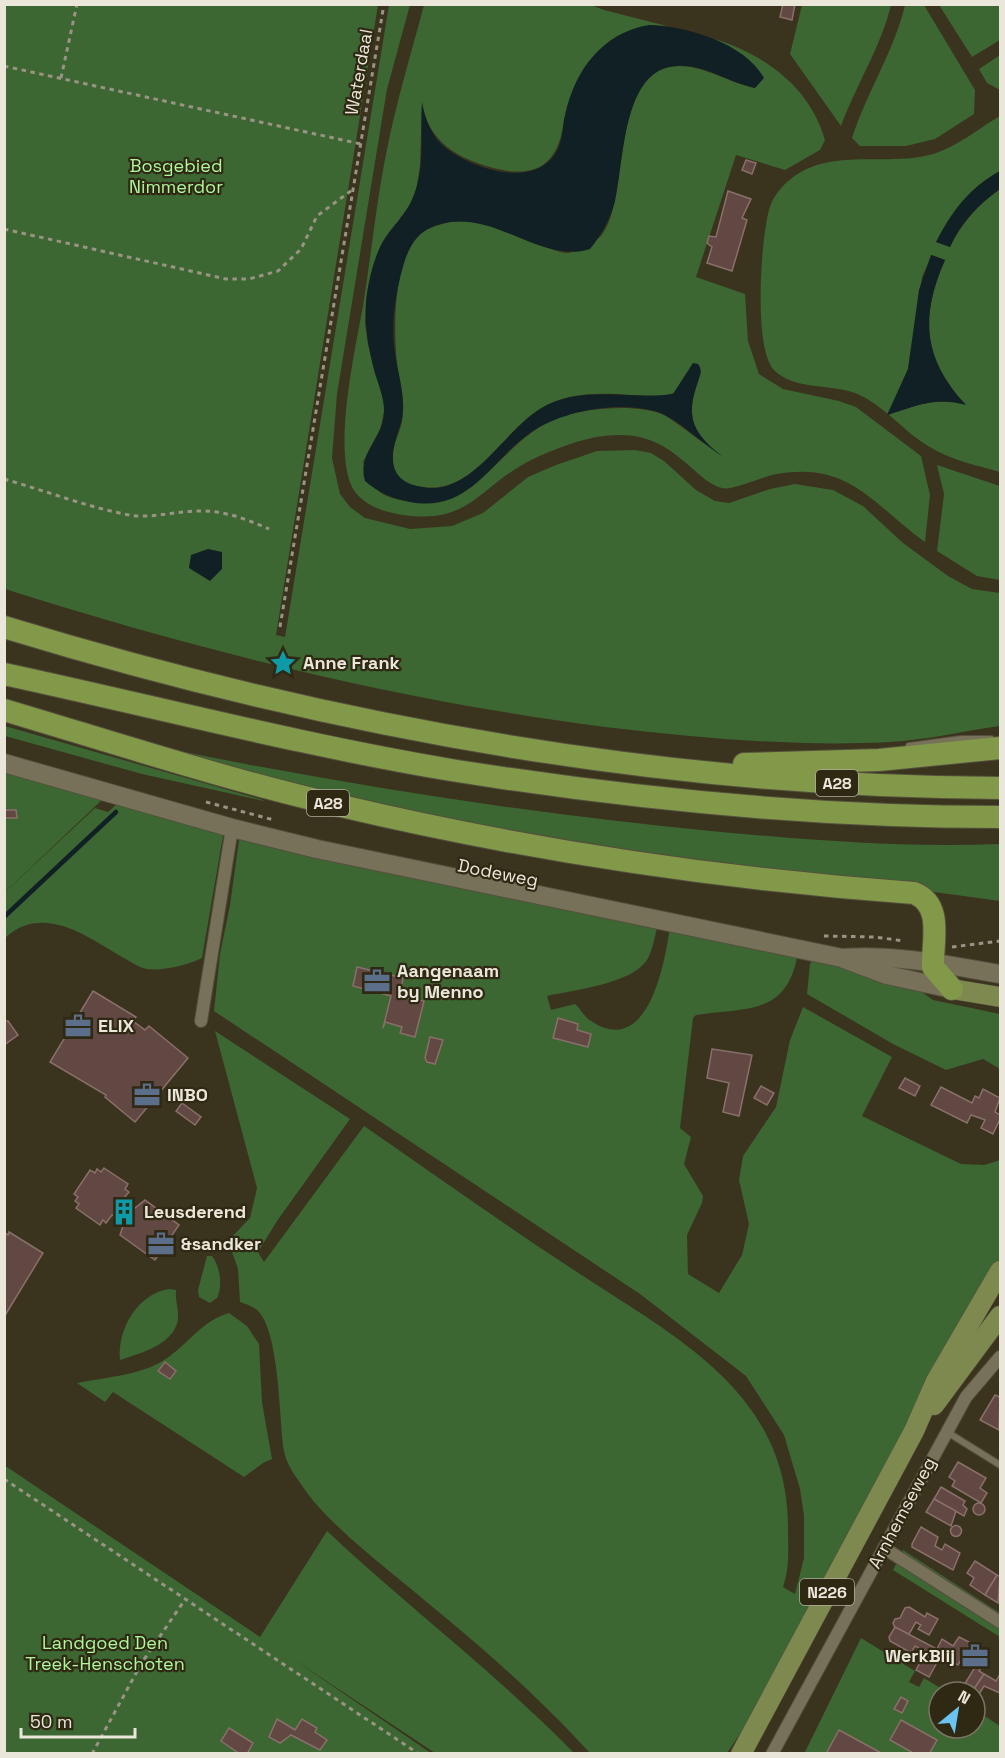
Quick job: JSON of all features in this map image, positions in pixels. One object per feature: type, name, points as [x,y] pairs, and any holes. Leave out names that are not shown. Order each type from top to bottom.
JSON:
[{"type":"highway","name":"A28","points":[[4,627],[187,680],[345,717],[488,744],[674,770],[834,783],[1000,788]]},
{"type":"highway","name":"A28","points":[[4,661],[186,713]]},
{"type":"highway","name":"A28","points":[[4,674],[380,756],[552,785],[674,800],[788,810],[1000,817]]},
{"type":"highway","name":"A28","points":[[4,711],[336,805],[501,840],[649,865],[826,886],[914,893],[927,900],[933,910],[932,954]]},
{"type":"highway","name":"A28","points":[[674,770],[790,761],[879,760],[1000,748]]},
{"type":"highway","points":[[932,954],[934,970],[952,989]]},
{"type":"main road","name":"Dodeweg","points":[[952,989],[1000,997]]},
{"type":"main road","name":"Arnhemseweg","points":[[741,1754],[914,1431],[936,1381],[1000,1271]]},
{"type":"main road","name":"Arnhemseweg","points":[[914,1431],[1000,1316]]},
{"type":"street","name":"Dodeweg","points":[[4,763],[232,828],[377,863],[842,958],[887,975],[952,989]]},
{"type":"street","points":[[201,1021],[232,828]]},
{"type":"street","name":"Dodeweg","points":[[842,958],[932,954],[1000,974]]},
{"type":"street","name":"Arnhemseweg","points":[[772,1754],[966,1397],[1000,1357]]},
{"type":"street","points":[[884,1548],[1000,1622]]},
{"type":"lane","name":"A28","points":[[879,760],[902,748],[933,742],[977,737],[1000,740]]},
{"type":"lane","points":[[947,1431],[1000,1465]]},
{"type":"path","points":[[61,78],[76,4]]},
{"type":"path","name":"Waterdaal","points":[[280,627],[384,4]]},
{"type":"path","points":[[4,66],[361,144]]},
{"type":"path","points":[[4,229],[226,279],[249,279],[278,271],[301,249],[317,216],[353,189]]},
{"type":"path","points":[[4,479],[34,490],[130,515],[165,515],[195,511],[222,512],[269,529]]},
{"type":"path","points":[[202,801],[277,821]]},
{"type":"path","points":[[815,936],[875,937],[932,954],[1000,941]]},
{"type":"path","points":[[4,1479],[419,1754]]},
{"type":"path","points":[[92,1754],[141,1664],[184,1600]]},
{"type":"green space","name":"Bosgebied Nimmerdor","points":[[4,5],[378,5],[276,635],[285,637],[389,5],[410,5],[387,89],[337,394],[332,458],[340,494],[350,507],[365,518],[410,529],[452,526],[483,513],[528,477],[597,451],[635,450],[651,453],[664,461],[696,490],[715,501],[729,503],[770,489],[795,484],[833,490],[863,506],[903,543],[948,576],[972,589],[1000,593],[1000,726],[917,739],[854,743],[747,740],[605,727],[453,703],[302,672],[152,633],[5,589]]},
{"type":"green space","points":[[424,5],[591,5],[667,26],[649,25],[564,119],[557,148],[542,166],[532,170],[506,171],[466,159],[438,138],[431,129],[422,105],[420,166],[416,191],[407,211],[381,246],[367,293],[365,323],[368,345],[385,405],[381,427],[363,462],[377,489],[388,496],[406,501],[431,502],[453,497],[471,486],[539,428],[560,417],[598,409],[627,408],[654,411],[664,415],[709,446],[696,429],[692,411],[694,392],[701,372],[678,391],[666,396],[594,394],[571,397],[550,404],[526,420],[472,472],[442,487],[424,487],[407,483],[399,477],[392,464],[393,450],[403,412],[395,332],[397,292],[406,256],[415,239],[424,231],[435,226],[466,221],[492,226],[565,253],[575,251],[595,241],[601,236],[610,218],[631,110],[641,87],[656,72],[678,66],[688,67],[755,88],[744,56],[715,39],[751,54],[783,76],[809,104],[825,140],[820,150],[785,170],[736,155],[696,277],[745,294],[748,341],[759,374],[783,389],[856,407],[921,456],[930,495],[925,542],[859,489],[842,480],[824,474],[802,472],[771,475],[733,487],[722,488],[707,481],[661,445],[626,435],[596,437],[548,452],[522,465],[472,501],[447,514],[411,516],[377,508],[362,500],[352,487],[347,470],[345,424],[347,398],[386,154]]},
{"type":"green space","points":[[802,5],[891,5],[875,51],[841,126],[790,54]]},
{"type":"green space","points":[[905,5],[924,5],[975,90],[974,114],[935,139],[906,146],[860,146],[852,138],[894,39]]},
{"type":"green space","points":[[939,5],[1000,5],[1000,40],[972,57]]},
{"type":"green space","points":[[1000,55],[1000,90],[987,83],[979,69]]},
{"type":"green space","points":[[1000,116],[1000,171],[979,185],[963,201],[937,242],[950,247],[971,215],[1000,189],[1000,472],[963,462],[936,451],[889,415],[935,402],[965,404],[943,379],[931,350],[929,320],[931,304],[945,260],[932,255],[922,277],[908,369],[888,414],[855,393],[791,381],[774,370],[767,358],[763,340],[761,293],[763,244],[769,210],[773,199],[796,175],[829,162],[916,158],[933,154],[959,142]]},
{"type":"green space","points":[[937,465],[1000,486],[1000,580],[977,576],[937,551],[944,494]]},
{"type":"green space","points":[[5,726],[264,801],[142,774],[5,736]]},
{"type":"green space","points":[[184,752],[315,777],[447,798],[645,824],[856,842],[928,845],[1000,844],[1000,901],[912,889],[699,868],[369,802],[183,755]]},
{"type":"green space","points":[[5,769],[103,799],[5,892]]},
{"type":"green space","points":[[118,803],[224,830],[202,958],[175,967],[144,968],[94,940],[64,926],[49,923],[34,923],[19,928],[5,938],[5,892],[95,808],[108,812]]},
{"type":"green space","points":[[240,833],[658,924],[649,956],[639,968],[628,975],[601,985],[547,996],[551,1010],[575,1004],[591,1021],[611,1029],[627,1027],[640,1017],[650,1002],[664,962],[670,926],[798,953],[793,973],[785,988],[775,998],[762,1005],[696,1015],[693,1018],[680,1128],[691,1137],[684,1164],[703,1196],[687,1235],[688,1274],[719,1293],[742,1255],[749,1224],[739,1180],[743,1156],[776,1107],[790,1040],[803,1007],[892,1057],[862,1116],[961,1164],[984,1165],[1000,1160],[1000,1258],[793,1640],[744,1728],[727,1753],[590,1753],[509,1673],[327,1516],[297,1479],[289,1465],[284,1451],[277,1377],[270,1337],[265,1321],[257,1310],[240,1302],[238,1269],[228,1241],[250,1218],[257,1188],[215,1031],[350,1119],[277,1221],[258,1252],[264,1262],[364,1126],[521,1235],[649,1319],[719,1372],[747,1404],[769,1440],[783,1481],[788,1529],[788,1565],[783,1587],[795,1594],[804,1558],[804,1516],[800,1489],[784,1435],[746,1376],[640,1294],[214,1011],[220,954],[230,905]]},
{"type":"green space","points":[[815,956],[915,987],[933,1000],[1000,1014],[1000,1069],[983,1059],[946,1070],[893,1044],[807,994],[810,964]]},
{"type":"green space","points":[[207,1256],[212,1256],[215,1260],[220,1282],[217,1298],[210,1303],[199,1297],[198,1290]]},
{"type":"green space","points":[[169,1289],[176,1290],[178,1320],[175,1329],[170,1336],[155,1347],[120,1360],[122,1337],[131,1315],[147,1298]]},
{"type":"green space","points":[[229,1313],[247,1326],[259,1344],[262,1402],[272,1459],[244,1477],[113,1392],[105,1402],[77,1383],[138,1371],[160,1362],[212,1321]]},
{"type":"green space","name":"Landgoed Den Treek-Henschoten","points":[[4,1465],[260,1637],[327,1531],[483,1668],[574,1753],[435,1753],[290,1657],[431,1753],[5,1753]]},
{"type":"green space","points":[[903,1550],[1000,1613],[1000,1637],[893,1570]]},
{"type":"green space","points":[[861,1638],[915,1671],[909,1682],[919,1687],[924,1678],[927,1680],[927,1740],[987,1740],[987,1718],[1000,1726],[1000,1753],[804,1754]]},
{"type":"shaded area","points":[[649,25],[697,33],[729,46],[743,55],[764,78],[755,88],[697,68],[677,66],[659,71],[645,83],[629,120],[613,208],[605,226],[590,249],[571,252],[553,249],[478,223],[458,222],[437,225],[416,238],[405,260],[394,313],[393,335],[403,406],[394,448],[394,467],[404,481],[414,485],[428,488],[445,486],[460,480],[474,470],[526,419],[555,401],[588,395],[673,394],[693,363],[700,366],[701,371],[692,406],[694,424],[704,440],[722,456],[663,414],[639,408],[607,408],[573,414],[543,425],[515,445],[477,482],[463,493],[448,500],[430,503],[410,502],[380,492],[365,481],[363,471],[364,463],[379,432],[384,414],[368,342],[366,303],[370,276],[378,251],[408,207],[415,192],[421,159],[422,102],[430,128],[447,149],[485,168],[500,172],[529,172],[541,167],[556,153],[576,83],[593,56],[617,36]]},
{"type":"shaded area","points":[[1000,171],[1000,189],[971,215],[959,230],[950,247],[936,242],[962,201],[979,185]]},
{"type":"shaded area","points":[[931,255],[945,260],[937,280],[929,318],[934,354],[941,371],[966,405],[955,402],[935,402],[887,415],[908,369],[919,290]]},
{"type":"shaded area","points":[[208,549],[222,552],[222,569],[210,581],[189,568],[191,555]]},
{"type":"building","points":[[783,4],[795,4],[792,20],[780,17]]},
{"type":"building","points":[[746,160],[756,163],[752,174],[742,170]]},
{"type":"building","points":[[728,191],[751,199],[742,218],[747,220],[732,271],[707,263],[712,247],[707,243],[709,236],[716,237]]},
{"type":"building","points":[[4,810],[16,810],[17,818],[4,818]]},
{"type":"building","points":[[357,967],[403,978],[400,997],[424,1001],[415,1037],[400,1033],[402,1027],[385,1022],[383,1028],[391,996],[353,986]]},
{"type":"building","points":[[93,991],[136,1017],[133,1021],[145,1030],[149,1026],[188,1058],[135,1122],[105,1097],[106,1095],[50,1062]]},
{"type":"building","points":[[558,1018],[578,1024],[577,1030],[591,1034],[588,1047],[553,1038]]},
{"type":"building","points":[[4,1021],[8,1021],[18,1035],[4,1045]]},
{"type":"building","points":[[430,1037],[443,1040],[435,1064],[427,1062],[425,1058]]},
{"type":"building","points":[[712,1049],[752,1055],[739,1116],[723,1112],[729,1083],[707,1078]]},
{"type":"building","points":[[905,1078],[920,1086],[915,1096],[899,1088]]},
{"type":"building","points":[[761,1086],[774,1093],[767,1105],[754,1098]]},
{"type":"building","points":[[941,1087],[972,1103],[975,1096],[979,1098],[983,1089],[1000,1098],[995,1112],[1000,1115],[1000,1119],[993,1134],[981,1128],[985,1120],[971,1115],[967,1123],[931,1105]]},
{"type":"building","points":[[182,1103],[201,1117],[195,1125],[176,1111]]},
{"type":"building","name":"Leusderend","points":[[104,1168],[128,1184],[125,1189],[129,1192],[123,1199],[135,1208],[145,1200],[179,1225],[155,1260],[120,1235],[124,1223],[112,1215],[106,1223],[103,1220],[100,1225],[76,1208],[79,1204],[75,1201],[78,1197],[74,1194],[90,1170],[95,1173],[97,1169],[101,1172]]},
{"type":"building","points":[[4,1232],[8,1235],[9,1232],[43,1253],[4,1317]]},
{"type":"building","points":[[165,1362],[176,1371],[170,1379],[158,1371]]},
{"type":"building","points":[[995,1395],[1000,1397],[999,1430],[980,1420]]},
{"type":"building","points":[[958,1462],[986,1478],[980,1488],[987,1493],[981,1503],[952,1486],[955,1481],[949,1477]]},
{"type":"building","points":[[941,1487],[965,1501],[963,1505],[967,1509],[964,1516],[934,1499]]},
{"type":"building","points":[[934,1499],[956,1511],[951,1526],[926,1512]]},
{"type":"building","points":[[981,1503],[985,1509],[981,1515],[977,1515],[973,1507]]},
{"type":"building","points":[[956,1526],[960,1527],[960,1535],[956,1536],[952,1535],[951,1531],[952,1527]]},
{"type":"building","points":[[921,1527],[938,1537],[935,1546],[942,1550],[945,1544],[960,1553],[953,1570],[912,1547]]},
{"type":"building","points":[[975,1561],[997,1575],[985,1595],[970,1585],[974,1578],[967,1573]]},
{"type":"building","points":[[997,1575],[1000,1577],[998,1603],[985,1595]]},
{"type":"building","points":[[909,1607],[925,1617],[927,1613],[938,1619],[929,1635],[918,1629],[921,1625],[916,1622],[909,1634],[895,1628],[893,1623],[895,1619],[900,1618],[905,1608]]},
{"type":"building","points":[[895,1627],[937,1649],[934,1655],[940,1657],[929,1677],[916,1670],[926,1652],[915,1646],[911,1653],[890,1641],[889,1637]]},
{"type":"building","points":[[959,1637],[971,1643],[958,1665],[942,1656],[941,1658],[934,1655],[942,1639],[953,1646]]},
{"type":"building","points":[[971,1643],[988,1656],[979,1671],[984,1674],[980,1680],[967,1680],[974,1669],[961,1659]]},
{"type":"building","points":[[984,1674],[996,1681],[1000,1674],[1000,1693],[987,1687],[987,1680],[980,1680]]},
{"type":"building","points":[[901,1697],[908,1701],[902,1713],[894,1709]]},
{"type":"building","points":[[277,1719],[295,1730],[302,1719],[317,1728],[315,1732],[327,1740],[320,1750],[291,1735],[280,1743],[269,1737]]},
{"type":"building","points":[[901,1720],[927,1734],[927,1740],[937,1740],[929,1754],[915,1754],[890,1740]]},
{"type":"building","points":[[229,1728],[253,1743],[247,1754],[240,1754],[221,1741]]},
{"type":"building","points":[[839,1730],[883,1754],[826,1754]]},
{"type":"waterway","points":[[4,917],[116,812]]},
{"type":"place","name":"Anne Frank","points":[[283,663]]},
{"type":"place","name":"Aangenaam by Menno","points":[[377,981]]},
{"type":"place","name":"ELIX","points":[[78,1026]]},
{"type":"place","name":"INBO","points":[[147,1095]]},
{"type":"place","name":"Leusderend","points":[[124,1212]]},
{"type":"place","name":"&sandker","points":[[161,1244]]},
{"type":"place","name":"WerkBlij","points":[[975,1656]]}]
